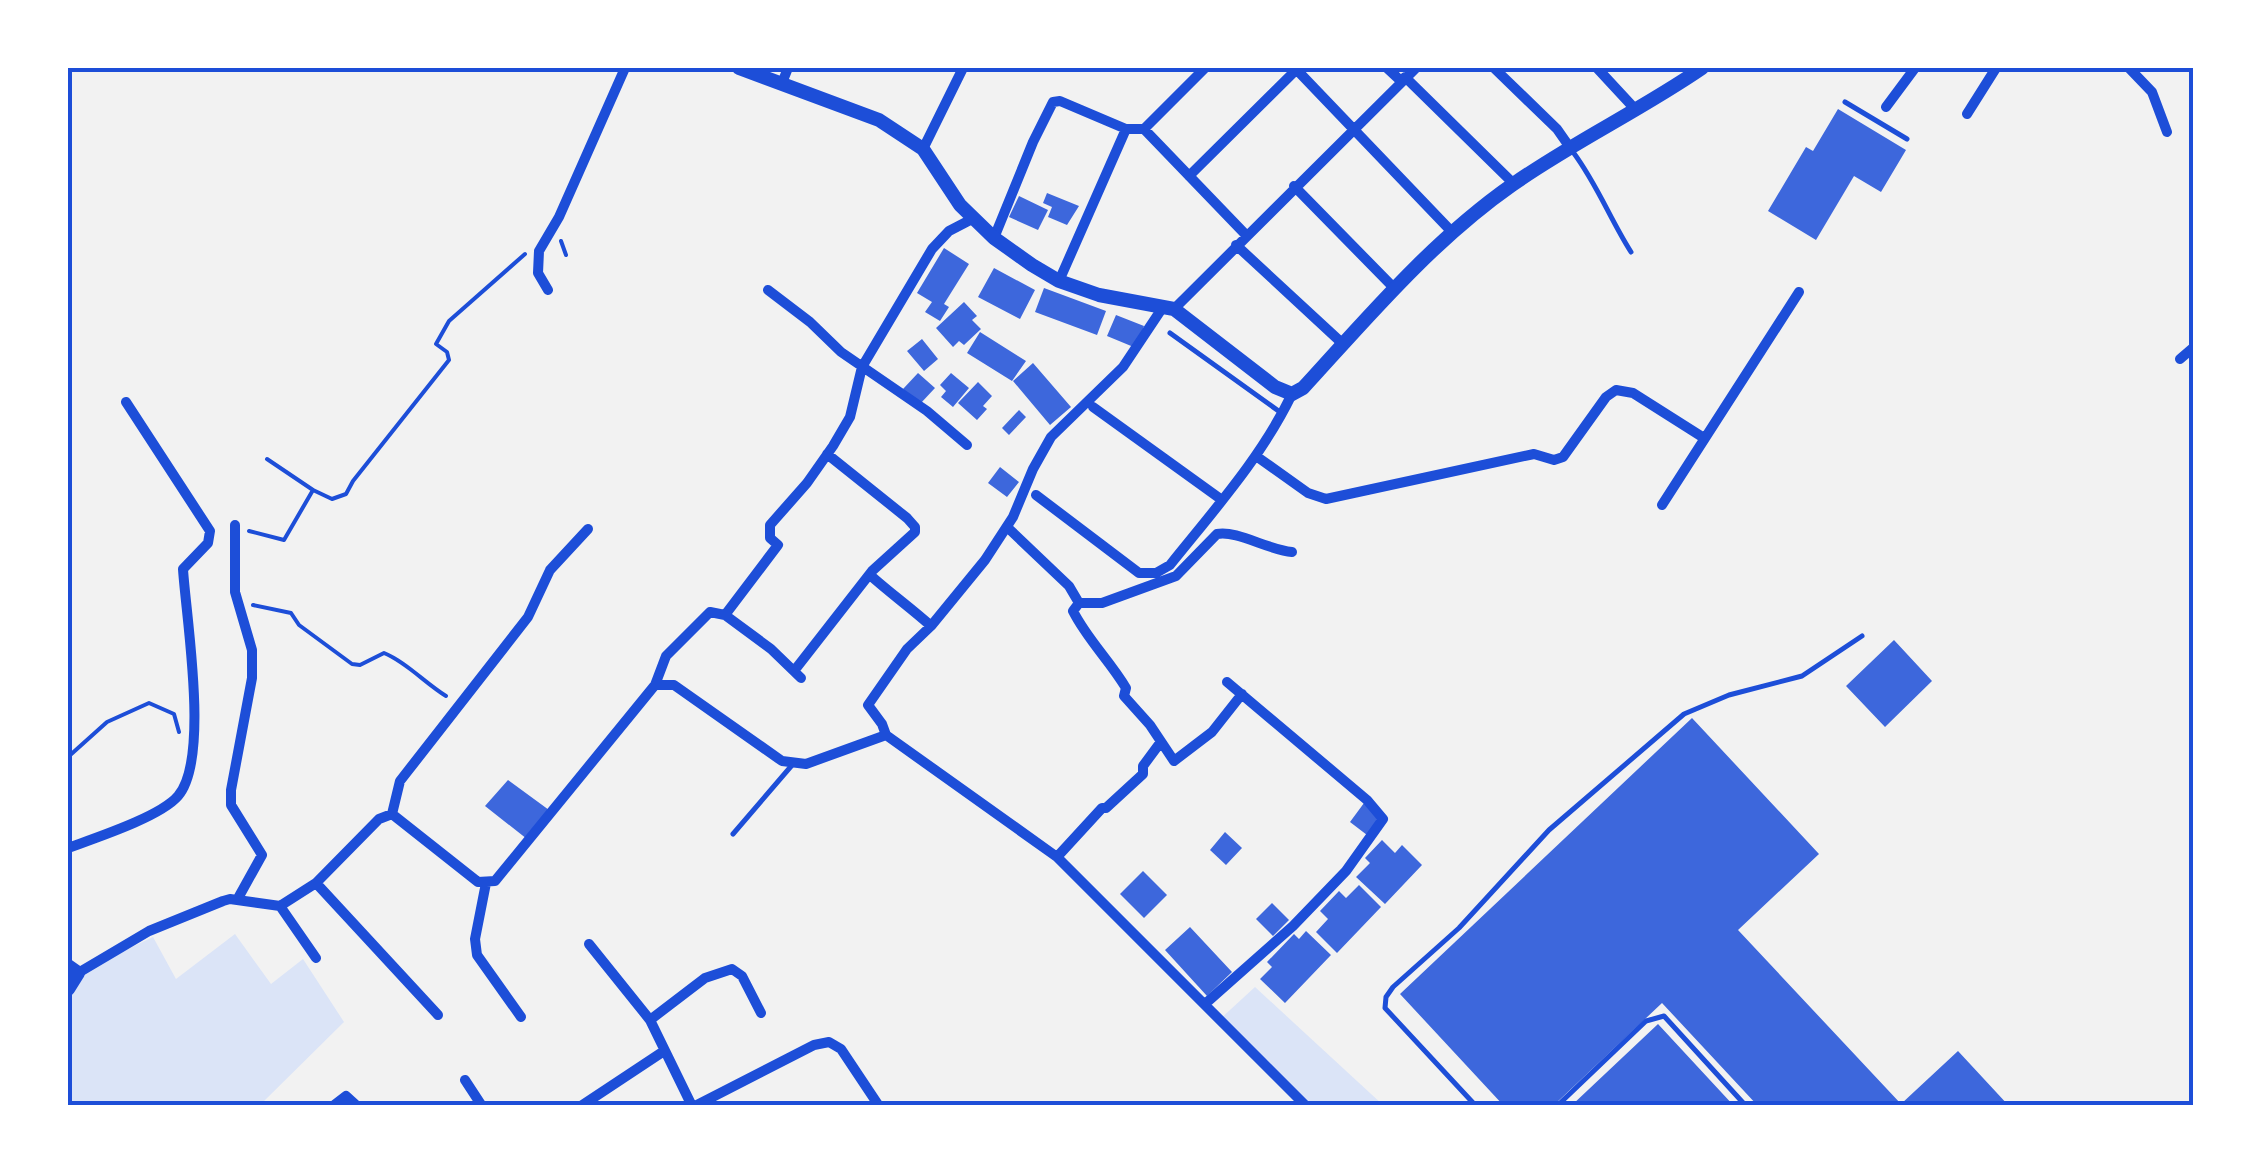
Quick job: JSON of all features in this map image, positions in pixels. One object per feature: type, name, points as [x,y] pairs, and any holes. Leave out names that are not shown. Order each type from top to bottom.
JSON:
[{"type":"street","points":[[548,290],[538,273],[539,251],[625,68]]},
{"type":"street","points":[[739,68],[879,120],[923,148],[960,204],[994,238],[1059,281],[1098,295],[1169,308],[1275,387],[1292,394]]},
{"type":"street","points":[[782,83],[788,68]]},
{"type":"street","points":[[923,148],[963,68]]},
{"type":"street","points":[[1144,130],[1205,68]]},
{"type":"street","points":[[1189,176],[1296,68],[1452,232]]},
{"type":"street","points":[[1387,68],[1514,184]]},
{"type":"street","points":[[1306,1106],[1057,858],[886,735],[868,706],[907,648],[931,626],[1007,528],[1051,437],[1124,367],[1169,308],[1416,68]]},
{"type":"street","points":[[1494,68],[1557,129],[1571,149]]},
{"type":"street","points":[[1597,68],[1635,109]]},
{"type":"street","points":[[1886,107],[1915,68]]},
{"type":"street","points":[[1967,114],[1996,68]]},
{"type":"street","points":[[2130,68],[2152,92],[2167,132]]},
{"type":"street","points":[[1036,494],[1139,574],[1156,574],[1170,565],[1256,456],[1292,394],[1303,388],[1452,232],[1514,184],[1697,69]]},
{"type":"street","points":[[994,238],[1033,142],[1053,102],[1060,101],[1126,129],[1144,130],[1246,235]]},
{"type":"street","points":[[1059,281],[1126,129]]},
{"type":"street","points":[[1294,186],[1396,289]]},
{"type":"street","points":[[724,615],[778,545],[770,538],[770,525],[827,454],[850,417],[862,368],[932,249],[949,230],[974,218]]},
{"type":"street","points":[[1236,245],[1343,344]]},
{"type":"street","points":[[768,290],[862,368],[968,444]]},
{"type":"street","points":[[1662,505],[1799,292]]},
{"type":"street","points":[[2180,360],[2194,348]]},
{"type":"street","points":[[1256,456],[1308,493],[1326,499],[1534,454],[1554,460],[1563,457],[1606,397],[1616,390],[1633,393],[1704,438]]},
{"type":"street","points":[[68,848],[165,807],[180,794],[187,778],[193,738],[196,713],[184,569],[208,543],[210,532],[126,402]]},
{"type":"street","points":[[1093,407],[1222,500]]},
{"type":"street","points":[[392,814],[478,882],[495,881],[655,686],[666,656],[710,612],[724,615],[772,648],[798,674],[870,575],[915,532],[915,527],[827,454]]},
{"type":"street","points":[[235,526],[235,592],[252,650],[252,678],[231,805],[262,855],[237,900]]},
{"type":"street","points":[[1007,528],[1069,586],[1079,603]]},
{"type":"street","points":[[392,814],[400,781],[528,617],[550,570],[588,529]]},
{"type":"street","points":[[1242,694],[1212,732],[1174,761],[1124,696],[1126,688],[1112,664],[1072,611],[1079,603],[1102,603],[1176,576],[1218,534],[1227,532],[1292,552]]},
{"type":"street","points":[[870,575],[892,598],[910,607],[931,626]]},
{"type":"street","points":[[1205,1004],[1293,926],[1346,871],[1383,822],[1382,815],[1367,800],[1227,682]]},
{"type":"street","points":[[655,686],[674,685],[782,761],[793,764],[806,764],[886,735]]},
{"type":"street","points":[[1057,858],[1102,808],[1143,774],[1142,766],[1160,743]]},
{"type":"street","points":[[68,989],[73,969],[149,931],[223,902],[280,906],[316,884],[379,819],[392,814]]},
{"type":"street","points":[[316,884],[438,1015]]},
{"type":"street","points":[[486,884],[475,939],[477,955],[520,1018]]},
{"type":"street","points":[[280,906],[316,958]]},
{"type":"street","points":[[589,944],[650,1020],[694,1106],[814,1045],[829,1042],[841,1049],[879,1106]]},
{"type":"street","points":[[650,1020],[705,978],[732,969],[742,976],[761,1013]]},
{"type":"street","points":[[582,1106],[664,1051]]},
{"type":"street","points":[[465,1080],[482,1106]]},
{"type":"street","points":[[337,1102],[351,1098],[357,1106]]},
{"type":"lane","points":[[1845,102],[1907,139]]},
{"type":"lane","points":[[1877,121],[1886,107]]},
{"type":"lane","points":[[1571,149],[1601,192],[1610,220],[1631,252]]},
{"type":"lane","points":[[1170,333],[1282,414]]},
{"type":"lane","points":[[1476,1106],[1385,1008],[1393,987],[1459,928],[1549,830],[1684,714],[1729,695],[1802,676],[1862,636]]},
{"type":"lane","points":[[734,834],[793,764]]},
{"type":"lane","points":[[1556,1106],[1646,1021],[1664,1016],[1746,1106]]},
{"type":"path","points":[[267,459],[332,499],[346,494],[449,360],[447,352],[436,344],[449,321],[546,235]]},
{"type":"path","points":[[235,526],[284,540],[313,490]]},
{"type":"path","points":[[238,604],[266,605],[291,613],[299,625],[352,664],[360,665],[384,653],[396,658],[420,680],[459,705]]},
{"type":"path","points":[[68,757],[106,722],[149,703],[174,714],[178,732],[193,738]]},
{"type":"shaded area","points":[[235,934],[271,984],[303,959],[344,1022],[260,1105],[68,1106],[68,998],[88,968],[153,937],[176,979]]},
{"type":"shaded area","points":[[1255,987],[1383,1105],[1306,1105],[1218,1021]]},
{"type":"building","points":[[1838,109],[1906,150],[1881,192],[1854,176],[1816,240],[1768,211],[1806,147],[1813,151]]},
{"type":"building","points":[[1047,193],[1079,206],[1067,225],[1048,217],[1052,207],[1043,203]]},
{"type":"building","points":[[1019,196],[1048,210],[1038,230],[1009,217]]},
{"type":"building","points":[[944,248],[969,264],[944,304],[949,307],[940,321],[925,312],[932,302],[917,293]]},
{"type":"building","points":[[994,268],[1035,290],[1020,319],[978,297]]},
{"type":"building","points":[[1044,288],[1106,311],[1097,335],[1035,312]]},
{"type":"building","points":[[964,302],[977,316],[972,320],[981,329],[964,345],[959,341],[953,347],[936,328]]},
{"type":"building","points":[[1116,315],[1144,326],[1136,348],[1107,336]]},
{"type":"building","points":[[980,332],[1026,361],[1012,381],[967,353]]},
{"type":"building","points":[[922,339],[938,359],[924,371],[907,351]]},
{"type":"building","points":[[1033,363],[1071,407],[1050,425],[1013,381]]},
{"type":"building","points":[[918,373],[935,388],[920,404],[903,389]]},
{"type":"building","points":[[951,373],[969,388],[953,407],[941,397],[946,391],[940,385]]},
{"type":"building","points":[[978,382],[992,396],[977,420],[958,403]]},
{"type":"building","points":[[1019,410],[1026,417],[1009,435],[1002,428]]},
{"type":"building","points":[[1000,467],[1019,482],[1007,497],[988,483]]},
{"type":"building","points":[[1894,640],[1932,681],[1885,727],[1846,686]]},
{"type":"building","points":[[1692,718],[1819,854],[1738,930],[1901,1104],[1958,1051],[2009,1106],[1758,1106],[1662,1003],[1553,1106],[1504,1106],[1400,994]]},
{"type":"building","points":[[508,780],[549,810],[527,839],[485,806]]},
{"type":"building","points":[[1364,803],[1380,818],[1367,835],[1350,822]]},
{"type":"building","points":[[1225,832],[1242,848],[1226,865],[1210,850]]},
{"type":"building","points":[[1382,840],[1395,853],[1402,845],[1422,865],[1385,904],[1356,877],[1370,863],[1365,858]]},
{"type":"building","points":[[1143,871],[1167,895],[1144,918],[1120,894]]},
{"type":"building","points":[[1359,885],[1381,907],[1337,953],[1316,932],[1328,919],[1320,911],[1339,891],[1346,898]]},
{"type":"building","points":[[1272,903],[1289,920],[1273,936],[1256,919]]},
{"type":"building","points":[[1190,927],[1232,972],[1207,996],[1165,950]]},
{"type":"building","points":[[1306,931],[1331,955],[1285,1003],[1260,979],[1272,967],[1267,962],[1294,934],[1299,939]]},
{"type":"building","points":[[1658,1024],[1734,1106],[1571,1106]]}]
